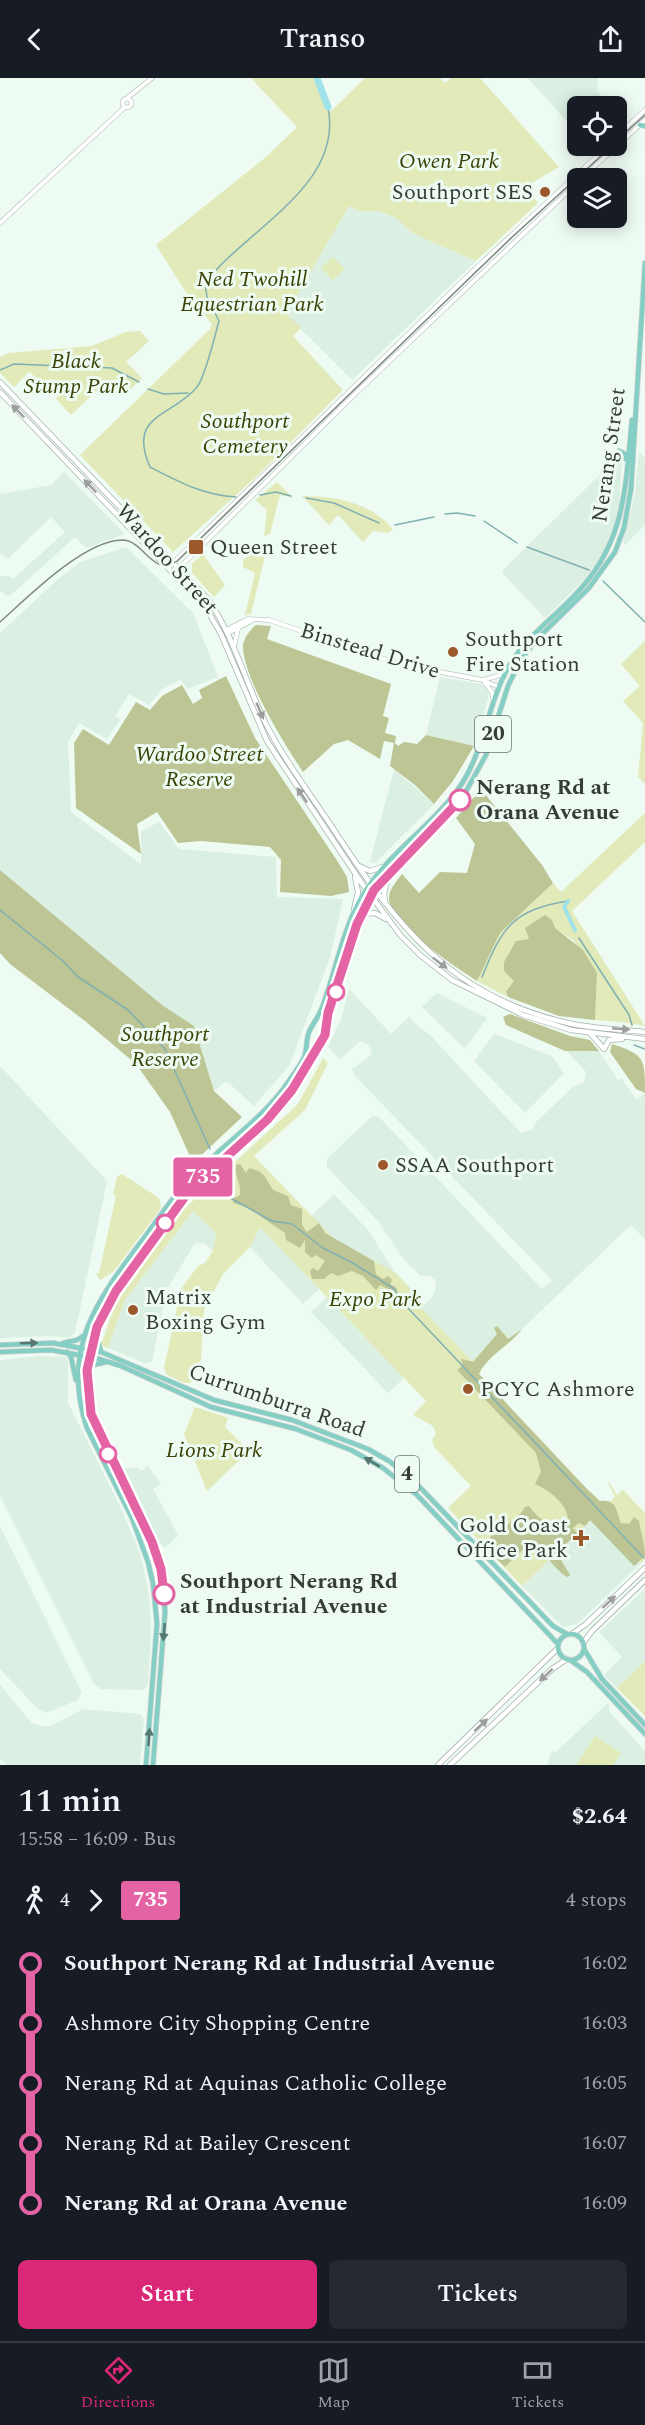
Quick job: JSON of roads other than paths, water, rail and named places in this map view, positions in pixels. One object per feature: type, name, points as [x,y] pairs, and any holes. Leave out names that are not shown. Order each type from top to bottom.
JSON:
[{"type":"main road","name":"Nerang Street","points":[[600,570],[620,521],[636,378],[645,263]]},
{"type":"main road","name":"Nerang Street","points":[[600,570],[618,546],[627,516],[632,470],[636,378]]},
{"type":"main road","name":"Wardoo Street","points":[[0,382],[205,595],[227,631],[274,738],[374,890],[388,909],[432,956],[457,975],[490,994],[560,1021],[645,1032]]},
{"type":"main road","name":"Wardoo Street","points":[[0,392],[197,597],[221,634],[267,741],[366,890],[392,925],[425,960],[480,996],[553,1025],[590,1033],[645,1039]]},
{"type":"main road","points":[[619,452],[626,455],[627,467]]},
{"type":"main road","name":"20","points":[[146,1765],[157,1624],[153,1583],[135,1525],[86,1425],[78,1389],[80,1354],[84,1334],[101,1296],[173,1200],[194,1174],[256,1119],[279,1094],[302,1060],[307,1039],[324,1003],[352,916],[370,883],[382,867],[458,789],[474,763],[505,674],[525,644],[600,570]]},
{"type":"main road","name":"20","points":[[153,1765],[165,1613],[161,1569],[152,1542],[93,1423],[87,1396],[88,1356],[101,1318],[116,1291],[179,1204],[204,1176],[262,1125],[292,1090],[318,1049],[326,1030],[328,1013],[361,914],[374,890],[468,790],[486,755],[510,680],[534,642],[600,570]]},
{"type":"main road","points":[[221,634],[227,631]]},
{"type":"main road","points":[[499,687],[510,680]]},
{"type":"main road","points":[[356,864],[370,871],[382,867]]},
{"type":"main road","points":[[352,870],[358,892],[352,916]]},
{"type":"main road","points":[[388,909],[384,893],[391,870]]},
{"type":"main road","points":[[361,914],[375,913],[392,925]]},
{"type":"main road","points":[[315,1020],[326,1030]]},
{"type":"main road","points":[[590,1033],[604,1049],[609,1040],[627,1037]]},
{"type":"main road","points":[[307,1039],[308,1044],[318,1049]]},
{"type":"main road","points":[[256,1119],[262,1125]]},
{"type":"main road","points":[[173,1200],[179,1204]]},
{"type":"main road","points":[[101,1352],[98,1335],[116,1291]]},
{"type":"main road","points":[[57,1344],[78,1340],[84,1334]]},
{"type":"main road","name":"4","points":[[0,1345],[57,1344],[90,1349]]},
{"type":"main road","name":"Currumburra Road","points":[[90,1349],[194,1392],[339,1436],[389,1461],[420,1487],[557,1630],[570,1634]]},
{"type":"main road","name":"4","points":[[0,1352],[67,1352],[88,1356]]},
{"type":"main road","points":[[67,1352],[71,1357],[78,1389]]},
{"type":"main road","name":"Currumburra Road","points":[[88,1356],[109,1362],[192,1400],[224,1411],[297,1429],[351,1450],[383,1468],[433,1510],[558,1646]]},
{"type":"main road","points":[[87,1370],[94,1364],[109,1362]]},
{"type":"main road","points":[[192,1400],[194,1392]]},
{"type":"main road","points":[[86,1425],[93,1423]]},
{"type":"main road","points":[[420,1487],[434,1506],[433,1510]]},
{"type":"main road","points":[[438,1765],[570,1634],[645,1568]]},
{"type":"main road","points":[[450,1765],[552,1669],[579,1657],[592,1631],[645,1580]]},
{"type":"main road","name":"4","points":[[570,1634],[579,1637],[602,1679],[645,1725]]},
{"type":"main road","name":"4","points":[[558,1646],[568,1660],[587,1672],[645,1734]]},
{"type":"street","points":[[0,223],[152,78]]},
{"type":"street","points":[[124,106],[129,101]]},
{"type":"street","points":[[627,127],[645,110]]},
{"type":"street","points":[[594,168],[643,125],[645,120]]},
{"type":"street","points":[[169,567],[453,291],[597,156]]},
{"type":"street","points":[[174,573],[346,403],[567,192]]},
{"type":"street","name":"Binstead Drive","points":[[227,631],[250,619],[277,622],[399,664],[482,680],[499,687]]},
{"type":"street","points":[[227,631],[258,619]]},
{"type":"street","points":[[234,646],[236,633],[246,623]]},
{"type":"street","name":"Binstead Drive","points":[[482,680],[505,674]]},
{"type":"street","points":[[482,680],[489,686],[494,704]]},
{"type":"waterway","points":[[317,78],[328,107]]},
{"type":"waterway","points":[[236,497],[202,491],[150,467],[144,450],[144,436],[155,419],[187,397],[200,382],[219,321],[207,297],[205,283],[307,183],[321,160],[329,135],[328,107]]},
{"type":"waterway","points":[[0,370],[14,364],[112,368],[139,382]]},
{"type":"waterway","points":[[148,389],[164,394],[188,393]]},
{"type":"waterway","points":[[260,495],[276,492],[291,496]]},
{"type":"waterway","points":[[306,498],[334,503],[379,523]]},
{"type":"waterway","points":[[445,514],[475,516]]},
{"type":"waterway","points":[[395,525],[434,517]]},
{"type":"waterway","points":[[484,521],[517,543]]},
{"type":"waterway","points":[[527,547],[589,570]]},
{"type":"waterway","points":[[603,581],[645,622]]},
{"type":"waterway","points":[[482,977],[496,946],[511,924],[534,910],[568,901]]},
{"type":"waterway","points":[[568,901],[564,907],[575,930]]},
{"type":"waterway","points":[[0,910],[63,961],[78,977],[128,1010],[165,1049],[210,1149]]},
{"type":"waterway","points":[[579,938],[629,1015],[632,1025]]},
{"type":"waterway","points":[[634,1045],[645,1049]]},
{"type":"waterway","points":[[219,1170],[221,1184],[232,1199],[272,1221],[292,1224],[323,1248],[393,1288],[407,1307],[644,1558]]},
{"type":"tram line","points":[[627,131],[645,115]]},
{"type":"tram line","points":[[0,622],[57,572],[90,550],[107,543],[122,540],[130,542],[161,565],[177,561],[511,238],[601,156]]},
{"type":"place","name":"Southport SES","points":[[545,192]]},
{"type":"place","name":"Queen Street","points":[[196,547]]},
{"type":"place","name":"Southport Fire Station","points":[[453,652]]},
{"type":"place","name":"Nerang Rd at Orana Avenue","points":[[460,800]]},
{"type":"place","name":"SSAA Southport","points":[[383,1165]]},
{"type":"place","name":"Matrix Boxing Gym","points":[[133,1310]]},
{"type":"place","name":"PCYC Ashmore","points":[[468,1389]]},
{"type":"place","name":"Gold Coast Office Park","points":[[581,1538]]},
{"type":"place","name":"Southport Nerang Rd at Industrial Avenue","points":[[164,1594]]},
{"type":"park label","name":"Owen Park","points":[[449,161]]},
{"type":"park label","name":"Ned Twohill Equestrian Park","points":[[252,292]]},
{"type":"park label","name":"Black Stump Park","points":[[76,374]]},
{"type":"park label","name":"Southport Cemetery","points":[[245,434]]},
{"type":"park label","name":"Wardoo Street Reserve","points":[[199,766]]},
{"type":"park label","name":"Southport Reserve","points":[[165,1046]]},
{"type":"park label","name":"Expo Park","points":[[375,1299]]},
{"type":"park label","name":"Lions Park","points":[[214,1450]]}]
